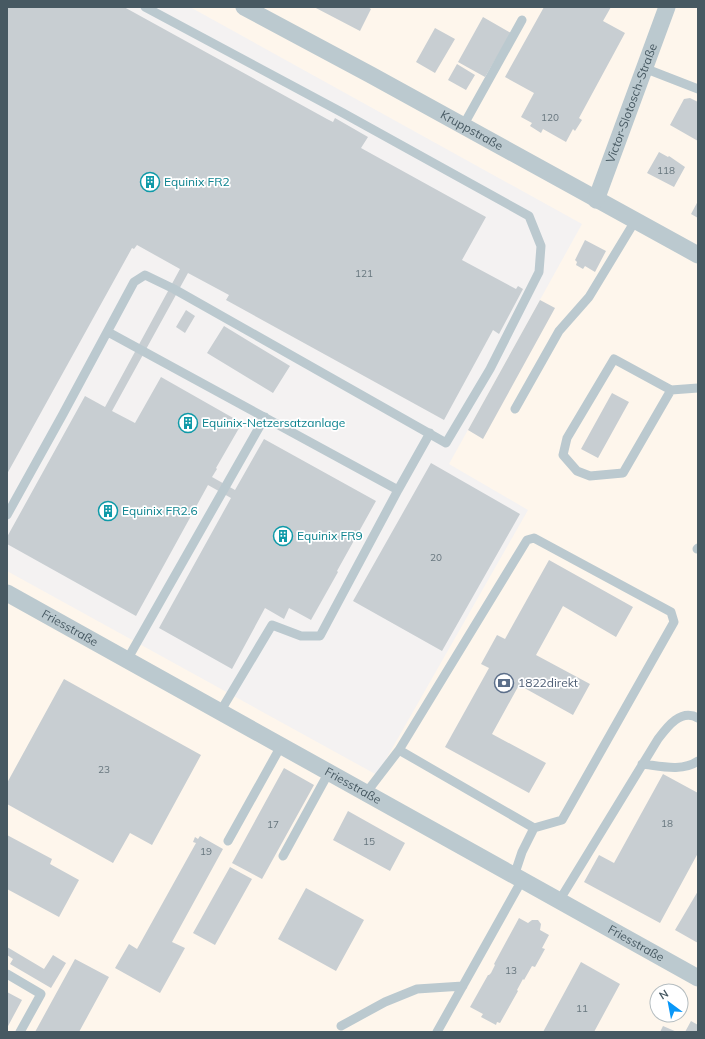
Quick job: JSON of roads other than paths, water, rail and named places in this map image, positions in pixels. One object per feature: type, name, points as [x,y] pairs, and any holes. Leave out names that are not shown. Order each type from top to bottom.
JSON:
[{"type":"street","name":"Kruppstraße","points":[[244,7],[698,255]]},
{"type":"street","name":"Victor-Slotosch-Straße","points":[[596,200],[667,7]]},
{"type":"street","name":"Friesstraße","points":[[7,593],[698,978]]},
{"type":"lane","points":[[7,515],[134,282],[145,275],[174,289],[446,443],[490,369],[539,272],[541,246],[529,216],[343,113],[145,7]]},
{"type":"lane","points":[[463,126],[522,20]]},
{"type":"lane","points":[[644,68],[698,89]]},
{"type":"lane","points":[[515,409],[559,331],[589,297],[635,221]]},
{"type":"lane","points":[[108,332],[398,490]]},
{"type":"lane","points":[[671,390],[623,473],[590,476],[577,471],[563,455],[567,438],[614,359],[671,390],[698,388]]},
{"type":"lane","points":[[127,660],[265,417]]},
{"type":"lane","points":[[220,712],[272,625],[301,636],[320,636],[430,433]]},
{"type":"lane","points":[[366,793],[398,750],[527,540],[534,538],[671,612],[674,622],[562,820],[534,828],[398,750]]},
{"type":"lane","points":[[559,901],[658,739],[671,723],[679,717],[687,715],[698,718]]},
{"type":"lane","points":[[228,841],[282,746]]},
{"type":"lane","points":[[642,764],[672,768],[685,767],[698,761]]},
{"type":"lane","points":[[283,856],[329,772]]},
{"type":"lane","points":[[437,1032],[463,986],[518,878],[522,852],[534,828]]},
{"type":"lane","points":[[7,974],[41,994],[20,1032]]},
{"type":"lane","points":[[341,1026],[385,1002],[417,989],[463,986]]},
{"type":"place","name":"Equinix FR2","points":[[150,182]]},
{"type":"place","name":"Equinix-Netzersatzanlage","points":[[188,423]]},
{"type":"place","name":"Equinix FR2.6","points":[[108,511]]},
{"type":"place","name":"Equinix FR9","points":[[283,536]]},
{"type":"place","name":"1822direkt","points":[[504,683]]}]
